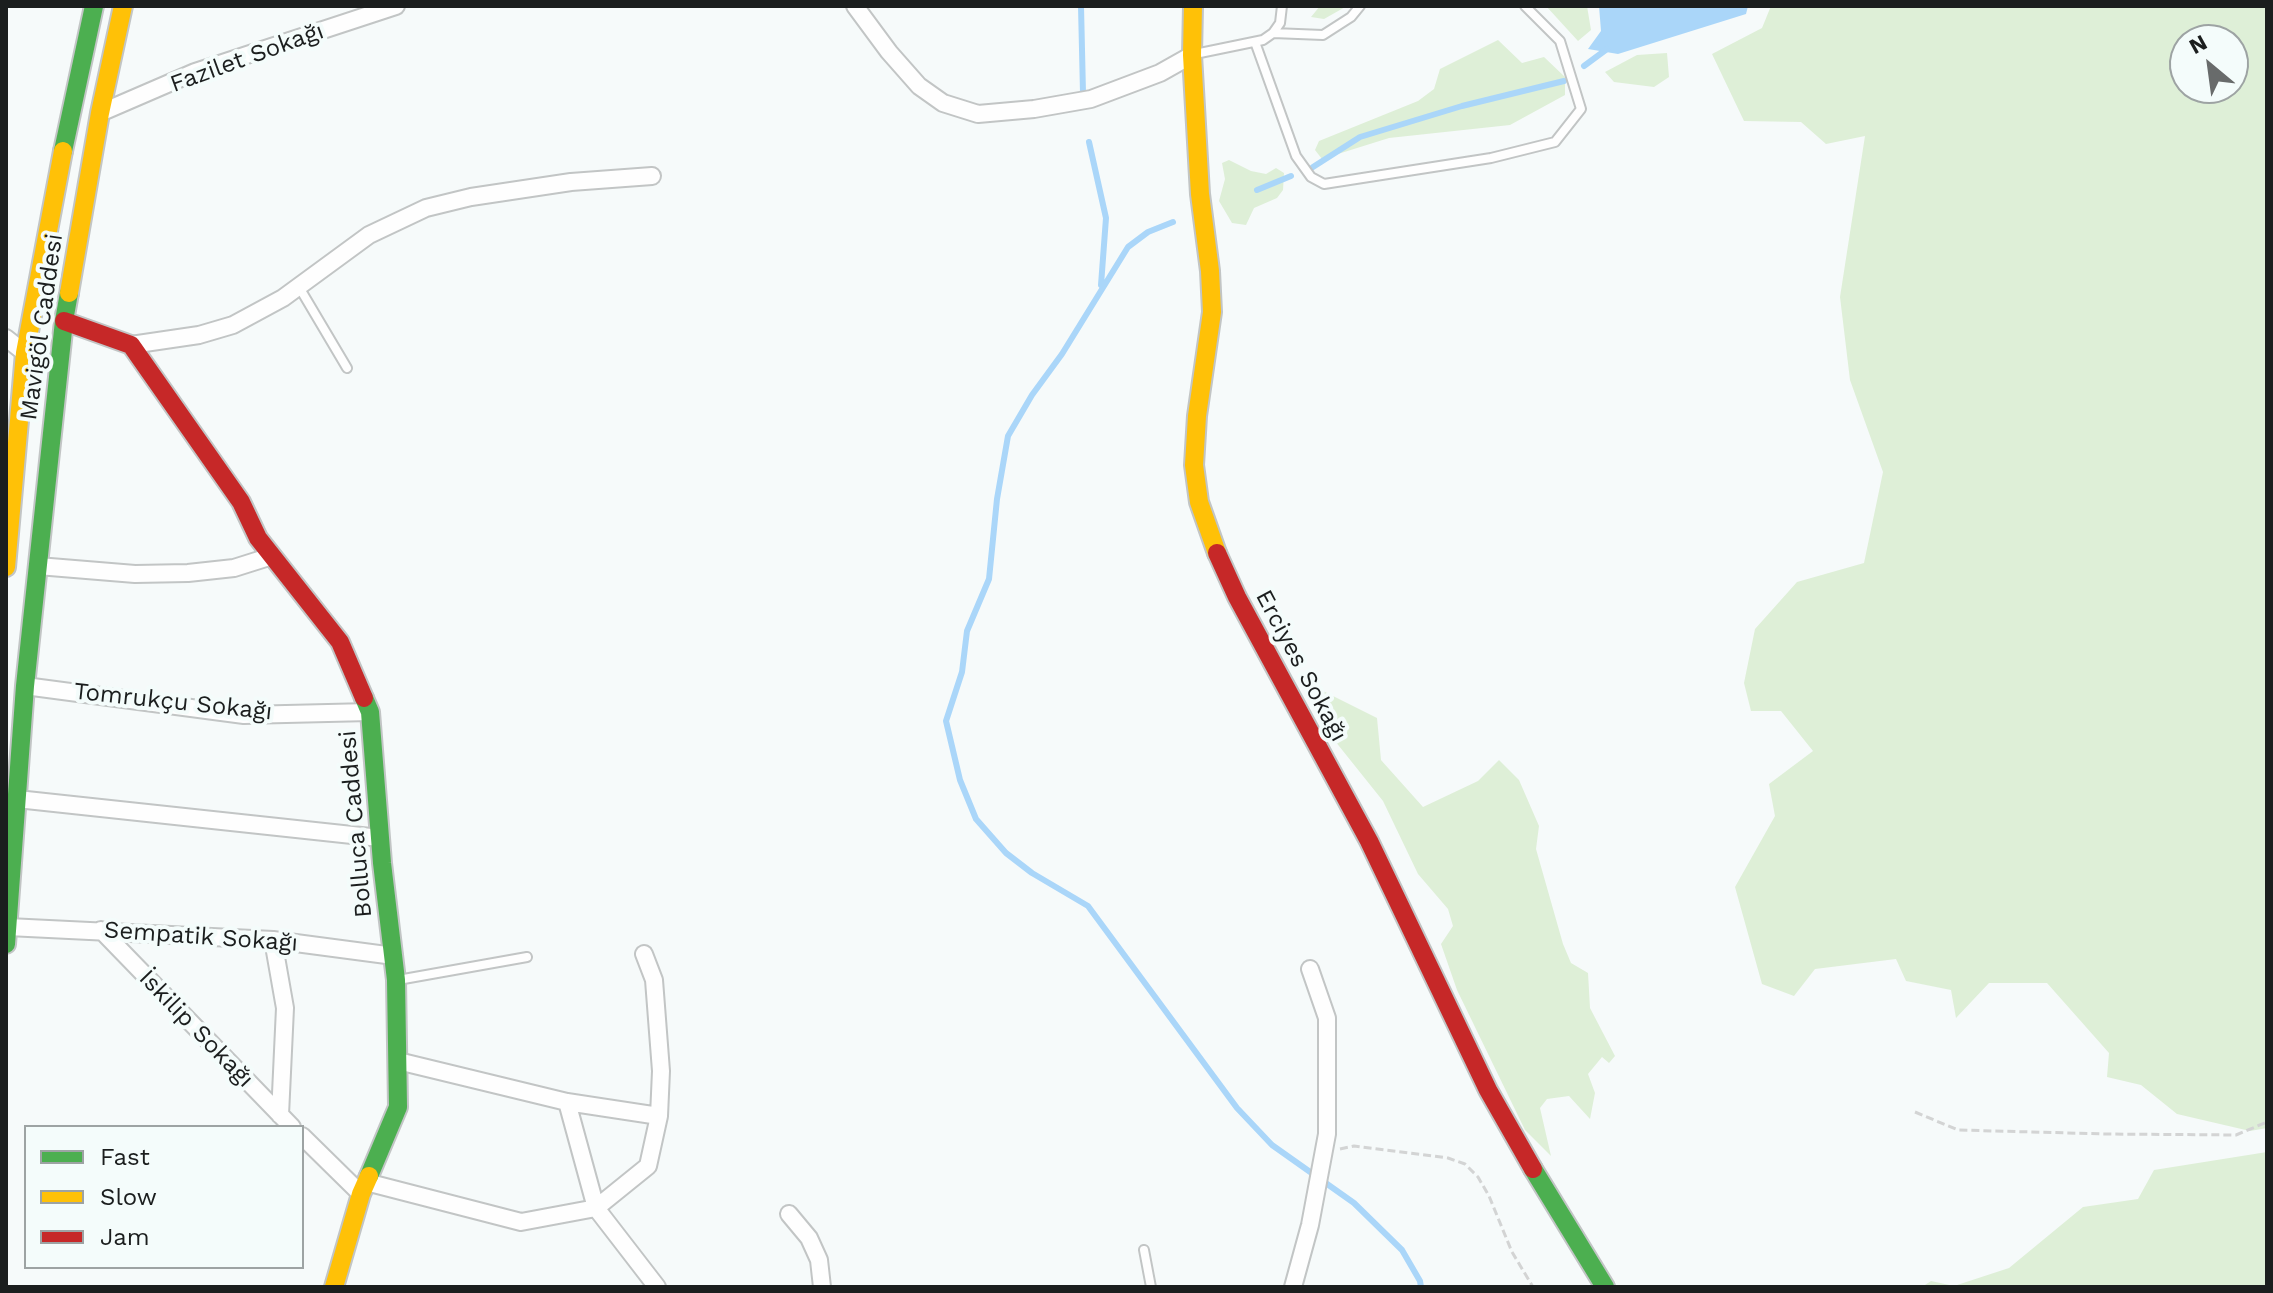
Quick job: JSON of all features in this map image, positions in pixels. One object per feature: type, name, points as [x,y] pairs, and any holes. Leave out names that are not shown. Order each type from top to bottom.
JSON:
[{"type":"street","name":"Mavigöl Caddesi","points":[[6,567],[25,353],[71,109],[94,6]]},
{"type":"street","name":"Mavigöl Caddesi","points":[[7,935],[25,686],[64,321],[100,113],[123,6]]},
{"type":"street","name":"Fazilet Sokağı","points":[[100,113],[195,72],[396,6]]},
{"type":"street","points":[[855,6],[919,86],[943,103],[978,114],[1034,109],[1091,99],[1160,73],[1192,55]]},
{"type":"street","name":"Erciyes Sokağı","points":[[1193,6],[1192,55],[1200,194],[1212,312],[1197,416],[1194,465],[1199,502],[1211,539],[1237,597],[1369,841],[1488,1090],[1605,1287]]},
{"type":"street","points":[[64,321],[131,345],[199,335],[233,325],[283,298],[369,235],[426,208],[471,197],[542,186],[652,176]]},
{"type":"street","points":[[6,338],[25,353]]},
{"type":"street","name":"Bolluca Caddesi","points":[[131,345],[241,502],[258,538],[340,642],[370,712],[396,980],[398,1107],[363,1188],[334,1287]]},
{"type":"street","points":[[38,566],[135,574],[188,573],[234,568],[272,556]]},
{"type":"street","name":"Tomrukçu Sokağı","points":[[25,686],[244,715],[370,712]]},
{"type":"street","points":[[17,799],[380,838]]},
{"type":"street","name":"Sempatik Sokağı","points":[[7,935],[101,930],[273,940],[394,956]]},
{"type":"street","name":"İskilip Sokağı","points":[[101,930],[286,1121]]},
{"type":"street","points":[[273,940],[285,1008],[286,1121]]},
{"type":"street","points":[[304,1138],[363,1188],[521,1222],[596,1208],[648,1166],[659,1116],[661,1071],[654,980],[644,954]]},
{"type":"street","points":[[1293,1287],[1317,1193],[1327,1134],[1327,1018],[1310,969]]},
{"type":"street","points":[[398,1061],[567,1102],[659,1116]]},
{"type":"street","points":[[567,1102],[596,1208],[657,1287]]},
{"type":"street","points":[[789,1214],[809,1238],[819,1260],[822,1287]]},
{"type":"lane","points":[[1192,55],[1263,40],[1280,23],[1282,6]]},
{"type":"lane","points":[[1273,33],[1323,35],[1351,17],[1360,6]]},
{"type":"lane","points":[[1255,42],[1296,156],[1311,177],[1324,184],[1491,158],[1555,142],[1581,109],[1560,41],[1525,6]]},
{"type":"lane","points":[[299,287],[347,368]]},
{"type":"lane","points":[[396,980],[527,957]]},
{"type":"lane","points":[[1144,1250],[1151,1287]]},
{"type":"path","points":[[1915,1112],[1958,1130],[2236,1135],[2267,1122]]},
{"type":"path","points":[[1322,1165],[1336,1150],[1354,1146],[1448,1158],[1465,1164],[1478,1177],[1489,1196],[1512,1252],[1533,1287]]},
{"type":"green space","points":[[1320,6],[1347,6],[1324,19],[1311,17]]},
{"type":"green space","points":[[1546,6],[1587,6],[1591,30],[1578,41]]},
{"type":"green space","points":[[1771,6],[2267,6],[2267,1128],[2250,1131],[2177,1114],[2141,1085],[2107,1077],[2109,1053],[2047,983],[1989,983],[1956,1018],[1951,990],[1906,981],[1896,959],[1815,969],[1794,996],[1762,984],[1735,887],[1775,816],[1769,784],[1813,751],[1781,711],[1751,711],[1744,683],[1755,629],[1797,582],[1864,563],[1883,472],[1850,380],[1840,297],[1865,136],[1826,144],[1801,122],[1744,121],[1712,54],[1762,28]]},
{"type":"green space","points":[[1498,40],[1522,63],[1544,57],[1565,77],[1565,95],[1510,125],[1389,138],[1322,159],[1315,150],[1319,141],[1418,101],[1434,89],[1440,69]]},
{"type":"green space","points":[[1667,53],[1669,77],[1654,87],[1614,82],[1605,72],[1637,55]]},
{"type":"green space","points":[[1229,160],[1251,171],[1266,174],[1276,168],[1284,173],[1283,190],[1277,198],[1254,208],[1246,225],[1232,223],[1219,201],[1225,179],[1222,163]]},
{"type":"green space","points":[[1321,690],[1377,718],[1381,760],[1423,807],[1478,781],[1499,760],[1519,780],[1539,826],[1536,849],[1563,944],[1571,963],[1588,973],[1590,1008],[1615,1056],[1609,1063],[1602,1057],[1588,1074],[1595,1093],[1590,1119],[1569,1096],[1547,1099],[1540,1108],[1551,1156],[1525,1130],[1457,990],[1441,944],[1453,926],[1448,909],[1418,874],[1383,801],[1327,731]]},
{"type":"green space","points":[[2267,1152],[2267,1287],[1922,1287],[1931,1281],[1954,1286],[2009,1268],[2083,1207],[2138,1199],[2154,1170]]},
{"type":"water","points":[[1599,6],[1748,6],[1746,14],[1618,54],[1588,49],[1601,31]]},
{"type":"waterway","points":[[1081,6],[1083,93]]},
{"type":"waterway","points":[[1584,66],[1607,49]]},
{"type":"waterway","points":[[1313,167],[1360,137],[1462,106],[1564,81]]},
{"type":"waterway","points":[[1089,142],[1106,218],[1101,285]]},
{"type":"waterway","points":[[1257,190],[1291,176]]},
{"type":"waterway","points":[[1173,222],[1148,232],[1128,247],[1008,436],[997,499],[989,579],[967,631],[962,672],[946,721],[960,780],[976,819],[1006,853],[1032,873],[1088,906],[1237,1108],[1272,1145],[1354,1203],[1402,1250],[1421,1287]]},
{"type":"traffic: fast","points":[[63,151],[94,6]]},
{"type":"traffic: fast","points":[[6,944],[25,686],[69,293]]},
{"type":"traffic: fast","points":[[364,698],[370,712],[382,863],[396,980],[398,1107],[369,1176]]},
{"type":"traffic: fast","points":[[1533,1169],[1605,1287]]},
{"type":"traffic: slow","points":[[69,293],[100,113],[123,6]]},
{"type":"traffic: slow","points":[[1193,6],[1192,55],[1200,194],[1212,312],[1197,416],[1194,465],[1199,502],[1217,553]]},
{"type":"traffic: slow","points":[[6,567],[25,353],[63,151]]},
{"type":"traffic: slow","points":[[334,1287],[369,1176]]},
{"type":"traffic: jam","points":[[64,321],[131,345],[241,502],[258,538],[340,642],[364,698]]},
{"type":"traffic: jam","points":[[1217,553],[1237,597],[1369,841],[1488,1090],[1533,1169]]}]
